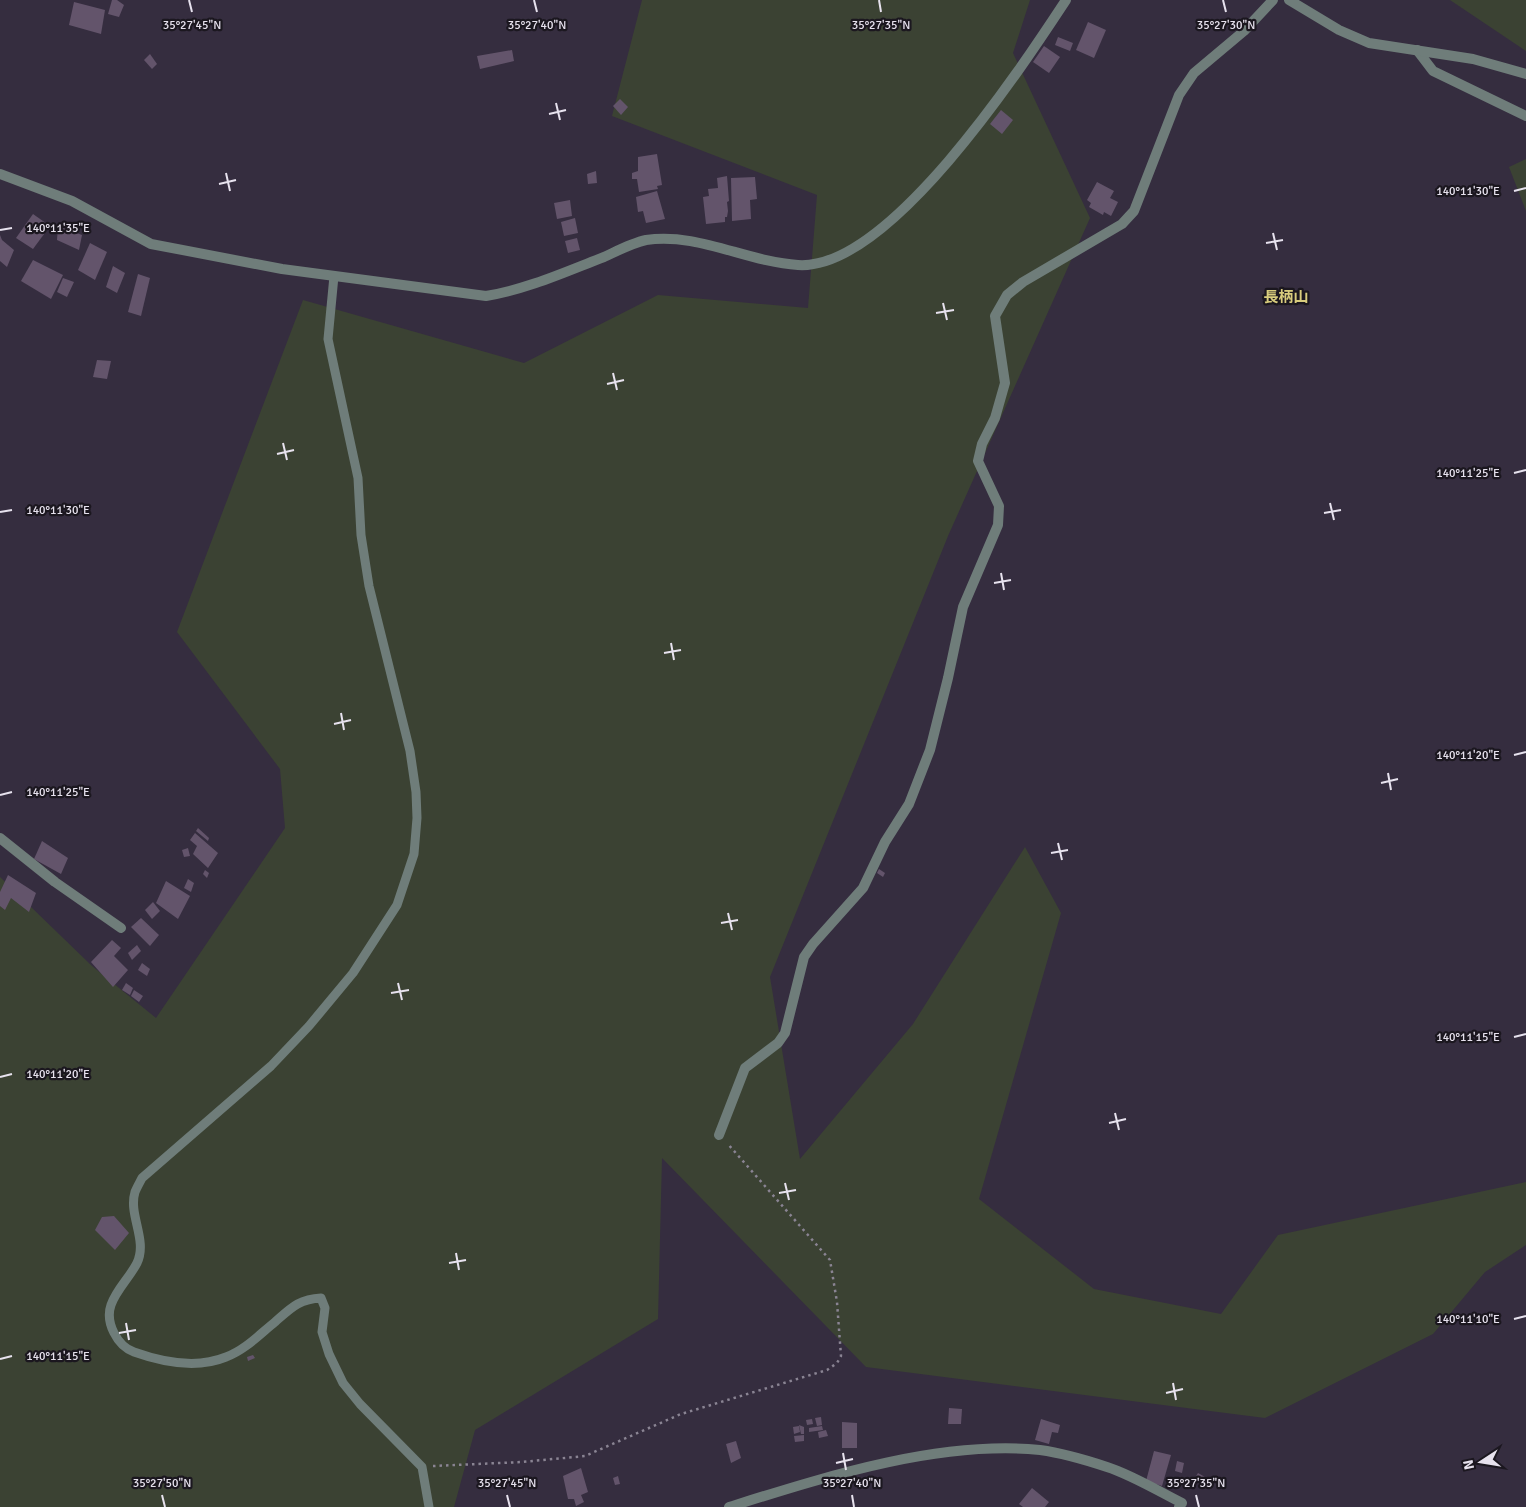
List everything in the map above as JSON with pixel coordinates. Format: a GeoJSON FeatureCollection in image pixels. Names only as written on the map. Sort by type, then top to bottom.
{"type":"FeatureCollection","features":[{"type":"Feature","properties":{"kind":"street"},"geometry":{"type":"LineString","coordinates":[[0,174],[72,201],[151,244],[282,269],[486,296],[517,291],[644,240],[670,238],[797,265],[822,264],[854,249],[897,216],[929,185],[1024,64],[1066,0]]}},
{"type":"Feature","properties":{"kind":"street"},"geometry":{"type":"LineString","coordinates":[[719,1135],[745,1068],[778,1042],[785,1033],[804,957],[813,944],[864,888],[885,842],[909,804],[930,750],[948,678],[962,607],[998,526],[999,506],[978,461],[982,444],[995,418],[1005,383],[995,316],[1007,295],[1023,282],[1122,224],[1134,211],[1178,95],[1194,73],[1244,31],[1273,0]]}},
{"type":"Feature","properties":{"kind":"street"},"geometry":{"type":"LineString","coordinates":[[1288,0],[1339,30],[1369,43],[1473,59],[1526,74]]}},
{"type":"Feature","properties":{"kind":"street"},"geometry":{"type":"LineString","coordinates":[[1417,50],[1433,70],[1526,116]]}},
{"type":"Feature","properties":{"kind":"street"},"geometry":{"type":"LineString","coordinates":[[0,838],[55,882],[121,928]]}},
{"type":"Feature","properties":{"kind":"street"},"geometry":{"type":"LineString","coordinates":[[729,1507],[820,1478],[936,1454],[1005,1449],[1042,1451],[1108,1467],[1182,1503],[1180,1507]]}},
{"type":"Feature","properties":{"kind":"lane"},"geometry":{"type":"LineString","coordinates":[[334,276],[328,339],[358,478],[361,535],[369,586],[410,751],[416,800],[414,854],[397,906],[353,972],[309,1026],[271,1066],[142,1178],[135,1193],[134,1208],[141,1248],[138,1262],[111,1305],[110,1319],[112,1330],[118,1340],[130,1351],[160,1361],[202,1363],[226,1358],[245,1347],[306,1298],[321,1298],[325,1308],[322,1332],[329,1354],[343,1383],[360,1404],[422,1467],[429,1507]]}},
{"type":"Feature","properties":{"kind":"path"},"geometry":{"type":"LineString","coordinates":[[422,1467],[522,1462],[585,1456],[681,1414],[827,1370],[837,1362],[841,1356],[830,1260],[744,1160],[719,1135]]}},
{"type":"Feature","properties":{"kind":"green space"},"geometry":{"type":"Polygon","coordinates":[[[642,0],[1030,0],[1013,53],[1090,218],[948,536],[770,977],[800,1159],[913,1024],[1025,847],[1061,913],[979,1199],[1094,1289],[1221,1314],[1278,1235],[1526,1182],[1526,1245],[1485,1272],[1433,1334],[1265,1418],[866,1367],[662,1158],[658,1319],[475,1430],[454,1507],[0,1507],[0,877],[92,966],[156,1018],[285,828],[280,769],[177,632],[303,300],[524,363],[658,295],[808,308],[817,195],[612,116],[642,0]]]}},
{"type":"Feature","properties":{"kind":"green space"},"geometry":{"type":"Polygon","coordinates":[[[1450,0],[1526,0],[1526,51],[1450,0]]]}},
{"type":"Feature","properties":{"kind":"green space"},"geometry":{"type":"Polygon","coordinates":[[[1526,159],[1526,211],[1509,167],[1526,159]]]}},
{"type":"Feature","properties":{"kind":"building"},"geometry":{"type":"Polygon","coordinates":[[[112,0],[117,0],[124,5],[119,17],[108,14],[112,0]]]}},
{"type":"Feature","properties":{"kind":"building"},"geometry":{"type":"Polygon","coordinates":[[[74,2],[105,10],[101,34],[69,25],[74,2]]]}},
{"type":"Feature","properties":{"kind":"building"},"geometry":{"type":"Polygon","coordinates":[[[1088,22],[1106,30],[1094,58],[1076,50],[1088,22]]]}},
{"type":"Feature","properties":{"kind":"building"},"geometry":{"type":"Polygon","coordinates":[[[1058,37],[1073,43],[1070,51],[1055,45],[1058,37]]]}},
{"type":"Feature","properties":{"kind":"building"},"geometry":{"type":"Polygon","coordinates":[[[1044,46],[1060,57],[1049,73],[1033,62],[1044,46]]]}},
{"type":"Feature","properties":{"kind":"building"},"geometry":{"type":"Polygon","coordinates":[[[512,50],[514,61],[480,69],[477,56],[512,50]]]}},
{"type":"Feature","properties":{"kind":"building"},"geometry":{"type":"Polygon","coordinates":[[[150,54],[157,64],[152,69],[144,60],[150,54]]]}},
{"type":"Feature","properties":{"kind":"building"},"geometry":{"type":"Polygon","coordinates":[[[620,99],[628,107],[621,115],[613,106],[620,99]]]}},
{"type":"Feature","properties":{"kind":"building"},"geometry":{"type":"Polygon","coordinates":[[[1001,110],[1013,120],[1002,134],[990,124],[1001,110]]]}},
{"type":"Feature","properties":{"kind":"building"},"geometry":{"type":"Polygon","coordinates":[[[657,154],[662,185],[657,186],[658,189],[639,192],[637,179],[632,179],[632,173],[638,171],[638,157],[657,154]]]}},
{"type":"Feature","properties":{"kind":"building"},"geometry":{"type":"Polygon","coordinates":[[[596,171],[597,183],[588,184],[587,174],[596,171]]]}},
{"type":"Feature","properties":{"kind":"building"},"geometry":{"type":"Polygon","coordinates":[[[727,176],[729,201],[727,202],[728,211],[725,222],[706,224],[703,197],[709,196],[708,189],[718,188],[717,178],[727,176]]]}},
{"type":"Feature","properties":{"kind":"building"},"geometry":{"type":"Polygon","coordinates":[[[755,177],[757,199],[750,200],[751,219],[732,221],[731,178],[755,177]]]}},
{"type":"Feature","properties":{"kind":"building"},"geometry":{"type":"Polygon","coordinates":[[[1097,182],[1114,191],[1110,198],[1118,202],[1111,216],[1104,212],[1103,215],[1089,207],[1091,203],[1087,200],[1097,182]]]}},
{"type":"Feature","properties":{"kind":"building"},"geometry":{"type":"Polygon","coordinates":[[[657,191],[665,219],[646,223],[643,211],[638,212],[636,197],[657,191]]]}},
{"type":"Feature","properties":{"kind":"building"},"geometry":{"type":"Polygon","coordinates":[[[570,200],[572,216],[557,219],[554,203],[570,200]]]}},
{"type":"Feature","properties":{"kind":"building"},"geometry":{"type":"Polygon","coordinates":[[[33,214],[50,226],[33,249],[16,238],[33,214]]]}},
{"type":"Feature","properties":{"kind":"building"},"geometry":{"type":"Polygon","coordinates":[[[575,218],[578,233],[564,236],[561,222],[575,218]]]}},
{"type":"Feature","properties":{"kind":"building"},"geometry":{"type":"Polygon","coordinates":[[[58,226],[82,235],[79,250],[57,240],[58,226]]]}},
{"type":"Feature","properties":{"kind":"building"},"geometry":{"type":"Polygon","coordinates":[[[0,235],[2,240],[14,250],[7,267],[0,261],[0,235]]]}},
{"type":"Feature","properties":{"kind":"building"},"geometry":{"type":"Polygon","coordinates":[[[577,238],[580,250],[568,253],[565,241],[577,238]]]}},
{"type":"Feature","properties":{"kind":"building"},"geometry":{"type":"Polygon","coordinates":[[[90,243],[107,252],[95,280],[78,270],[90,243]]]}},
{"type":"Feature","properties":{"kind":"building"},"geometry":{"type":"Polygon","coordinates":[[[33,260],[63,275],[51,299],[21,281],[33,260]]]}},
{"type":"Feature","properties":{"kind":"building"},"geometry":{"type":"Polygon","coordinates":[[[113,266],[125,273],[117,293],[106,287],[113,266]]]}},
{"type":"Feature","properties":{"kind":"building"},"geometry":{"type":"Polygon","coordinates":[[[138,274],[150,278],[141,316],[128,312],[138,274]]]}},
{"type":"Feature","properties":{"kind":"building"},"geometry":{"type":"Polygon","coordinates":[[[63,278],[74,282],[67,297],[57,292],[63,278]]]}},
{"type":"Feature","properties":{"kind":"building"},"geometry":{"type":"Polygon","coordinates":[[[97,360],[111,361],[107,379],[93,377],[97,360]]]}},
{"type":"Feature","properties":{"kind":"building"},"geometry":{"type":"Polygon","coordinates":[[[198,828],[209,838],[208,841],[196,831],[198,828]]]}},
{"type":"Feature","properties":{"kind":"building"},"geometry":{"type":"Polygon","coordinates":[[[195,833],[218,853],[208,868],[193,854],[197,846],[190,840],[195,833]]]}},
{"type":"Feature","properties":{"kind":"building"},"geometry":{"type":"Polygon","coordinates":[[[42,841],[68,858],[61,874],[34,859],[42,841]]]}},
{"type":"Feature","properties":{"kind":"building"},"geometry":{"type":"Polygon","coordinates":[[[188,848],[190,856],[184,857],[182,850],[188,848]]]}},
{"type":"Feature","properties":{"kind":"building"},"geometry":{"type":"Polygon","coordinates":[[[879,869],[885,873],[883,877],[877,873],[879,869]]]}},
{"type":"Feature","properties":{"kind":"building"},"geometry":{"type":"Polygon","coordinates":[[[205,870],[209,873],[207,878],[203,874],[205,870]]]}},
{"type":"Feature","properties":{"kind":"building"},"geometry":{"type":"Polygon","coordinates":[[[8,875],[36,893],[29,912],[11,898],[5,910],[0,906],[0,892],[8,875]]]}},
{"type":"Feature","properties":{"kind":"building"},"geometry":{"type":"Polygon","coordinates":[[[188,879],[194,883],[191,892],[184,888],[188,879]]]}},
{"type":"Feature","properties":{"kind":"building"},"geometry":{"type":"Polygon","coordinates":[[[166,881],[190,896],[178,919],[156,903],[166,881]]]}},
{"type":"Feature","properties":{"kind":"building"},"geometry":{"type":"Polygon","coordinates":[[[153,902],[160,911],[152,919],[145,910],[153,902]]]}},
{"type":"Feature","properties":{"kind":"building"},"geometry":{"type":"Polygon","coordinates":[[[141,918],[159,935],[150,946],[131,927],[141,918]]]}},
{"type":"Feature","properties":{"kind":"building"},"geometry":{"type":"Polygon","coordinates":[[[112,940],[121,948],[114,956],[128,970],[113,987],[91,962],[112,940]]]}},
{"type":"Feature","properties":{"kind":"building"},"geometry":{"type":"Polygon","coordinates":[[[137,945],[141,951],[132,960],[128,953],[137,945]]]}},
{"type":"Feature","properties":{"kind":"building"},"geometry":{"type":"Polygon","coordinates":[[[142,963],[150,969],[147,976],[138,970],[142,963]]]}},
{"type":"Feature","properties":{"kind":"building"},"geometry":{"type":"Polygon","coordinates":[[[126,983],[133,988],[130,995],[122,990],[126,983]]]}},
{"type":"Feature","properties":{"kind":"building"},"geometry":{"type":"Polygon","coordinates":[[[134,990],[143,996],[139,1002],[131,996],[134,990]]]}},
{"type":"Feature","properties":{"kind":"building"},"geometry":{"type":"Polygon","coordinates":[[[114,1216],[129,1233],[115,1250],[95,1230],[102,1217],[114,1216]]]}},
{"type":"Feature","properties":{"kind":"building"},"geometry":{"type":"Polygon","coordinates":[[[253,1355],[255,1358],[248,1361],[247,1357],[253,1355]]]}},
{"type":"Feature","properties":{"kind":"building"},"geometry":{"type":"Polygon","coordinates":[[[949,1408],[962,1409],[961,1424],[948,1424],[949,1408]]]}},
{"type":"Feature","properties":{"kind":"building"},"geometry":{"type":"Polygon","coordinates":[[[821,1417],[822,1425],[817,1426],[815,1418],[821,1417]]]}},
{"type":"Feature","properties":{"kind":"building"},"geometry":{"type":"Polygon","coordinates":[[[812,1419],[813,1424],[807,1425],[806,1420],[812,1419]]]}},
{"type":"Feature","properties":{"kind":"building"},"geometry":{"type":"Polygon","coordinates":[[[1041,1419],[1060,1425],[1058,1433],[1052,1432],[1049,1444],[1035,1440],[1041,1419]]]}},
{"type":"Feature","properties":{"kind":"building"},"geometry":{"type":"Polygon","coordinates":[[[842,1422],[857,1423],[857,1448],[842,1448],[842,1422]]]}},
{"type":"Feature","properties":{"kind":"building"},"geometry":{"type":"Polygon","coordinates":[[[799,1425],[804,1427],[804,1434],[801,1434],[799,1425]]]}},
{"type":"Feature","properties":{"kind":"building"},"geometry":{"type":"Polygon","coordinates":[[[799,1426],[800,1432],[794,1434],[793,1427],[799,1426]]]}},
{"type":"Feature","properties":{"kind":"building"},"geometry":{"type":"Polygon","coordinates":[[[822,1426],[823,1430],[809,1432],[809,1428],[822,1426]]]}},
{"type":"Feature","properties":{"kind":"building"},"geometry":{"type":"Polygon","coordinates":[[[826,1430],[828,1436],[819,1438],[818,1432],[826,1430]]]}},
{"type":"Feature","properties":{"kind":"building"},"geometry":{"type":"Polygon","coordinates":[[[804,1435],[804,1441],[795,1442],[794,1436],[804,1435]]]}},
{"type":"Feature","properties":{"kind":"building"},"geometry":{"type":"Polygon","coordinates":[[[736,1441],[741,1458],[731,1463],[726,1444],[736,1441]]]}},
{"type":"Feature","properties":{"kind":"building"},"geometry":{"type":"Polygon","coordinates":[[[1154,1451],[1171,1455],[1162,1486],[1146,1481],[1154,1451]]]}},
{"type":"Feature","properties":{"kind":"building"},"geometry":{"type":"Polygon","coordinates":[[[1177,1461],[1184,1463],[1182,1473],[1175,1471],[1177,1461]]]}},
{"type":"Feature","properties":{"kind":"building"},"geometry":{"type":"Polygon","coordinates":[[[581,1468],[588,1492],[581,1495],[584,1502],[576,1506],[574,1499],[568,1499],[563,1476],[581,1468]]]}},
{"type":"Feature","properties":{"kind":"building"},"geometry":{"type":"Polygon","coordinates":[[[1198,1473],[1205,1477],[1202,1482],[1195,1478],[1198,1473]]]}},
{"type":"Feature","properties":{"kind":"building"},"geometry":{"type":"Polygon","coordinates":[[[618,1476],[620,1484],[615,1485],[613,1478],[618,1476]]]}},
{"type":"Feature","properties":{"kind":"building"},"geometry":{"type":"Polygon","coordinates":[[[1032,1488],[1049,1502],[1045,1507],[1023,1507],[1019,1504],[1032,1488]]]}},
{"type":"Feature","properties":{"kind":"district","name":"長柄山"},"geometry":{"type":"Point","coordinates":[1286,297]}}]}
